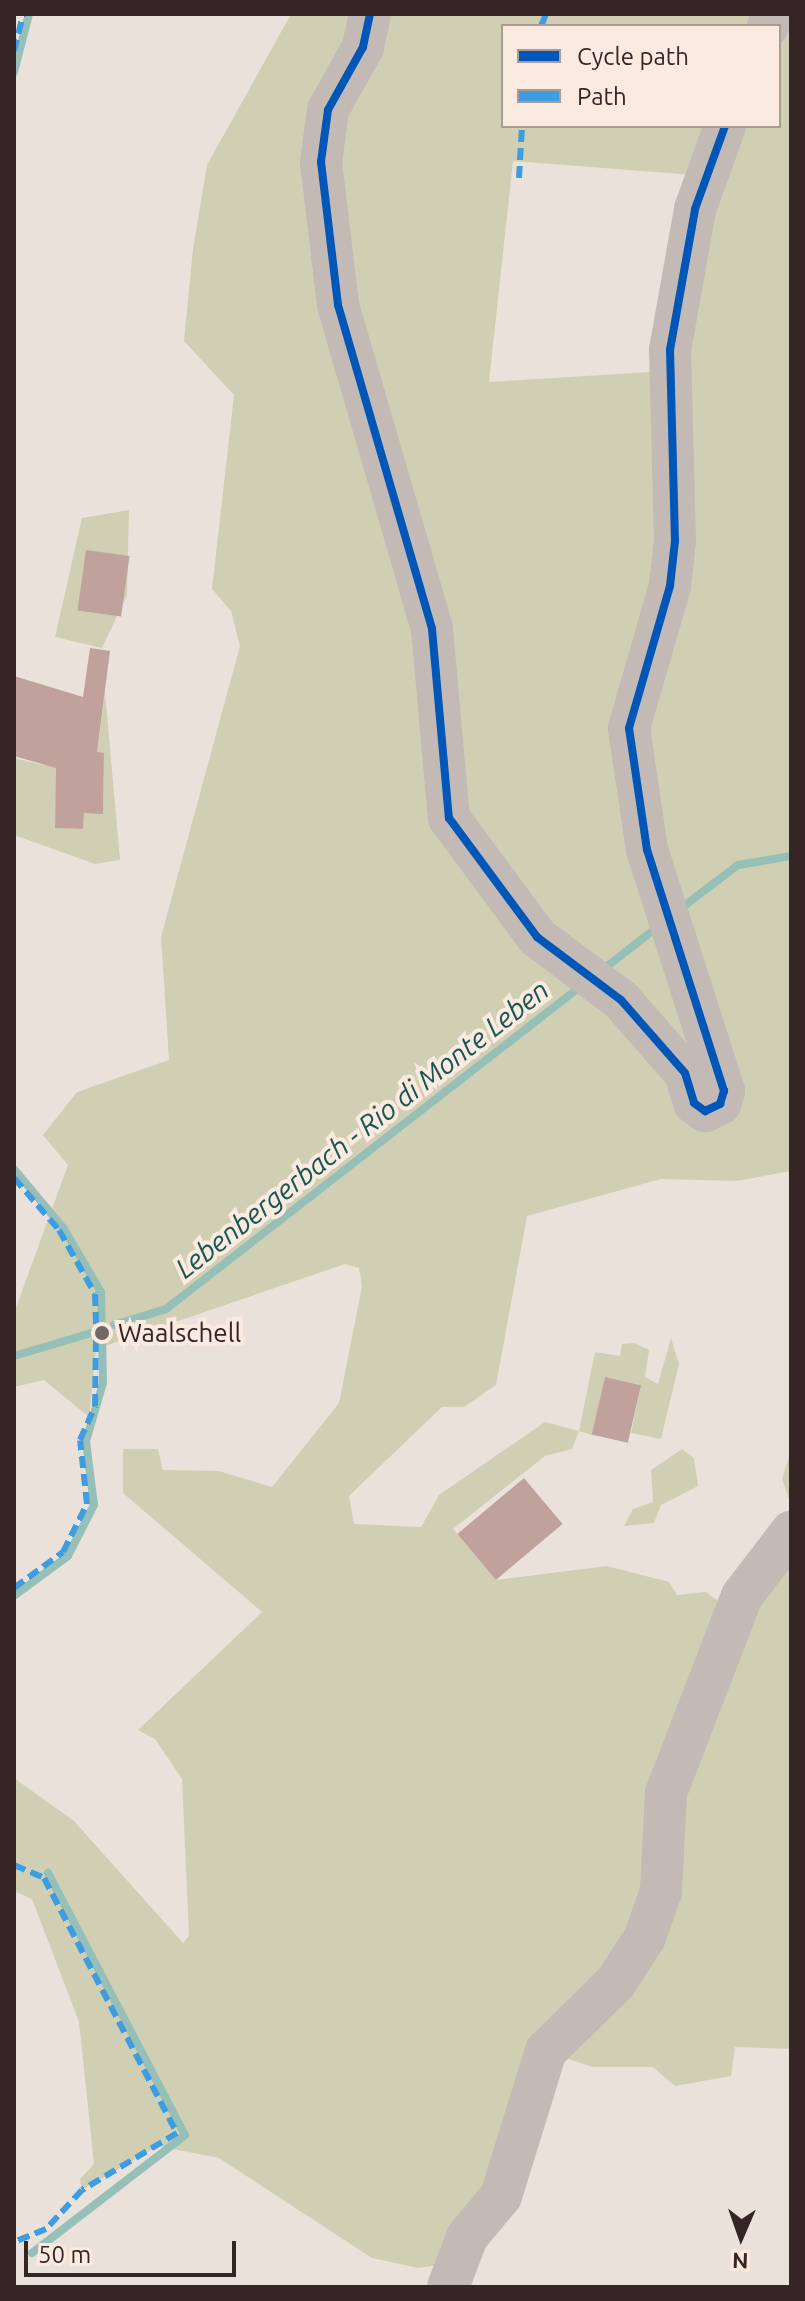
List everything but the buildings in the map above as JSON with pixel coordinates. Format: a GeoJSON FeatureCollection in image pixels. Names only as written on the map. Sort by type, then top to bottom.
{"type":"FeatureCollection","features":[{"type":"Feature","properties":{"kind":"street"},"geometry":{"type":"LineString","coordinates":[[370,14],[363,47],[328,110],[321,162],[338,305],[432,629],[449,818],[537,937],[621,1000],[685,1073],[694,1103],[705,1111],[720,1104],[724,1091],[647,850],[629,728],[673,556],[670,350],[695,209],[724,128]]}},
{"type":"Feature","properties":{"kind":"street"},"geometry":{"type":"LineString","coordinates":[[448,2287],[467,2237],[501,2196],[546,2051],[616,1982],[645,1937],[661,1891],[666,1793],[742,1596],[791,1532]]}},
{"type":"Feature","properties":{"kind":"green space"},"geometry":{"type":"Polygon","coordinates":[[[291,14],[791,14],[791,1171],[736,1181],[661,1179],[527,1216],[496,1385],[464,1407],[442,1407],[349,1496],[354,1524],[421,1527],[439,1495],[545,1422],[579,1431],[572,1449],[545,1456],[453,1529],[496,1580],[607,1566],[669,1582],[677,1595],[706,1592],[734,1613],[791,1532],[791,2049],[735,2047],[731,2076],[675,2086],[653,2067],[593,2067],[546,2052],[456,2262],[418,2268],[372,2258],[219,2158],[158,2146],[82,2190],[80,2179],[94,2164],[79,2022],[32,1899],[14,1891],[14,1778],[74,1821],[183,1943],[189,1936],[182,1779],[155,1739],[138,1730],[262,1612],[123,1493],[123,1449],[158,1449],[163,1470],[219,1471],[272,1487],[339,1403],[362,1286],[359,1268],[345,1264],[96,1349],[89,1417],[44,1380],[14,1387],[14,1313],[68,1165],[43,1135],[77,1092],[169,1060],[161,937],[240,646],[231,611],[212,589],[234,395],[184,341],[193,249],[207,165],[291,14]],[[513,161],[489,382],[667,371],[706,176],[513,161]]]}},
{"type":"Feature","properties":{"kind":"green space"},"geometry":{"type":"Polygon","coordinates":[[[129,510],[127,595],[102,648],[55,637],[82,518],[129,510]]]}},
{"type":"Feature","properties":{"kind":"green space"},"geometry":{"type":"Polygon","coordinates":[[[105,692],[120,860],[95,864],[14,835],[14,758],[43,765],[57,752],[55,828],[83,829],[84,813],[103,813],[104,753],[97,753],[105,692]]]}},
{"type":"Feature","properties":{"kind":"green space"},"geometry":{"type":"Polygon","coordinates":[[[671,1338],[679,1364],[661,1439],[631,1433],[641,1385],[605,1377],[592,1435],[579,1431],[595,1352],[620,1356],[622,1344],[634,1343],[649,1350],[645,1377],[658,1384],[671,1338]]]}},
{"type":"Feature","properties":{"kind":"green space"},"geometry":{"type":"Polygon","coordinates":[[[682,1449],[694,1458],[698,1486],[661,1505],[654,1523],[624,1526],[633,1509],[653,1502],[651,1470],[682,1449]]]}},
{"type":"Feature","properties":{"kind":"green space"},"geometry":{"type":"Polygon","coordinates":[[[791,1450],[791,1505],[782,1479],[791,1450]]]}},
{"type":"Feature","properties":{"kind":"waterway"},"geometry":{"type":"LineString","coordinates":[[14,72],[29,14]]}},
{"type":"Feature","properties":{"kind":"waterway","name":"Lebenbergerbach - Rio di Monte Leben"},"geometry":{"type":"LineString","coordinates":[[680,909],[738,865],[791,856]]}},
{"type":"Feature","properties":{"kind":"waterway","name":"Lebenbergerbach - Rio di Monte Leben"},"geometry":{"type":"LineString","coordinates":[[601,971],[660,925]]}},
{"type":"Feature","properties":{"kind":"waterway","name":"Lebenbergerbach - Rio di Monte Leben"},"geometry":{"type":"LineString","coordinates":[[114,1325],[166,1309],[581,986]]}},
{"type":"Feature","properties":{"kind":"waterway"},"geometry":{"type":"LineString","coordinates":[[14,1169],[64,1229],[101,1292],[103,1383],[86,1441],[94,1505],[68,1556],[14,1596]]}},
{"type":"Feature","properties":{"kind":"waterway","name":"Lebenbergerbach - Rio di Monte Leben"},"geometry":{"type":"LineString","coordinates":[[14,1356],[91,1333]]}},
{"type":"Feature","properties":{"kind":"waterway"},"geometry":{"type":"LineString","coordinates":[[32,2253],[185,2135],[48,1873]]}},
{"type":"Feature","properties":{"kind":"marked path"},"geometry":{"type":"LineString","coordinates":[[14,51],[23,14]]}},
{"type":"Feature","properties":{"kind":"marked path"},"geometry":{"type":"LineString","coordinates":[[542,24],[546,14]]}},
{"type":"Feature","properties":{"kind":"marked path"},"geometry":{"type":"LineString","coordinates":[[519,178],[522,128]]}},
{"type":"Feature","properties":{"kind":"marked path"},"geometry":{"type":"LineString","coordinates":[[14,1178],[59,1230],[95,1294],[96,1326]]}},
{"type":"Feature","properties":{"kind":"marked path"},"geometry":{"type":"LineString","coordinates":[[14,1588],[63,1552],[87,1504],[80,1440],[95,1406],[96,1336]]}},
{"type":"Feature","properties":{"kind":"marked path"},"geometry":{"type":"LineString","coordinates":[[14,1865],[44,1878],[177,2133],[82,2190],[46,2229],[14,2242]]}},
{"type":"Feature","properties":{"kind":"cycle path"},"geometry":{"type":"LineString","coordinates":[[370,14],[363,47],[328,110],[321,162],[338,305],[432,629],[449,818],[537,937],[621,1000],[685,1073],[694,1103],[705,1111],[720,1104],[724,1091],[647,850],[629,728],[670,586],[675,541],[670,350],[695,209],[724,128]]}},
{"type":"Feature","properties":{"kind":"place","name":"Waalschell"},"geometry":{"type":"Point","coordinates":[102,1333]}}]}
